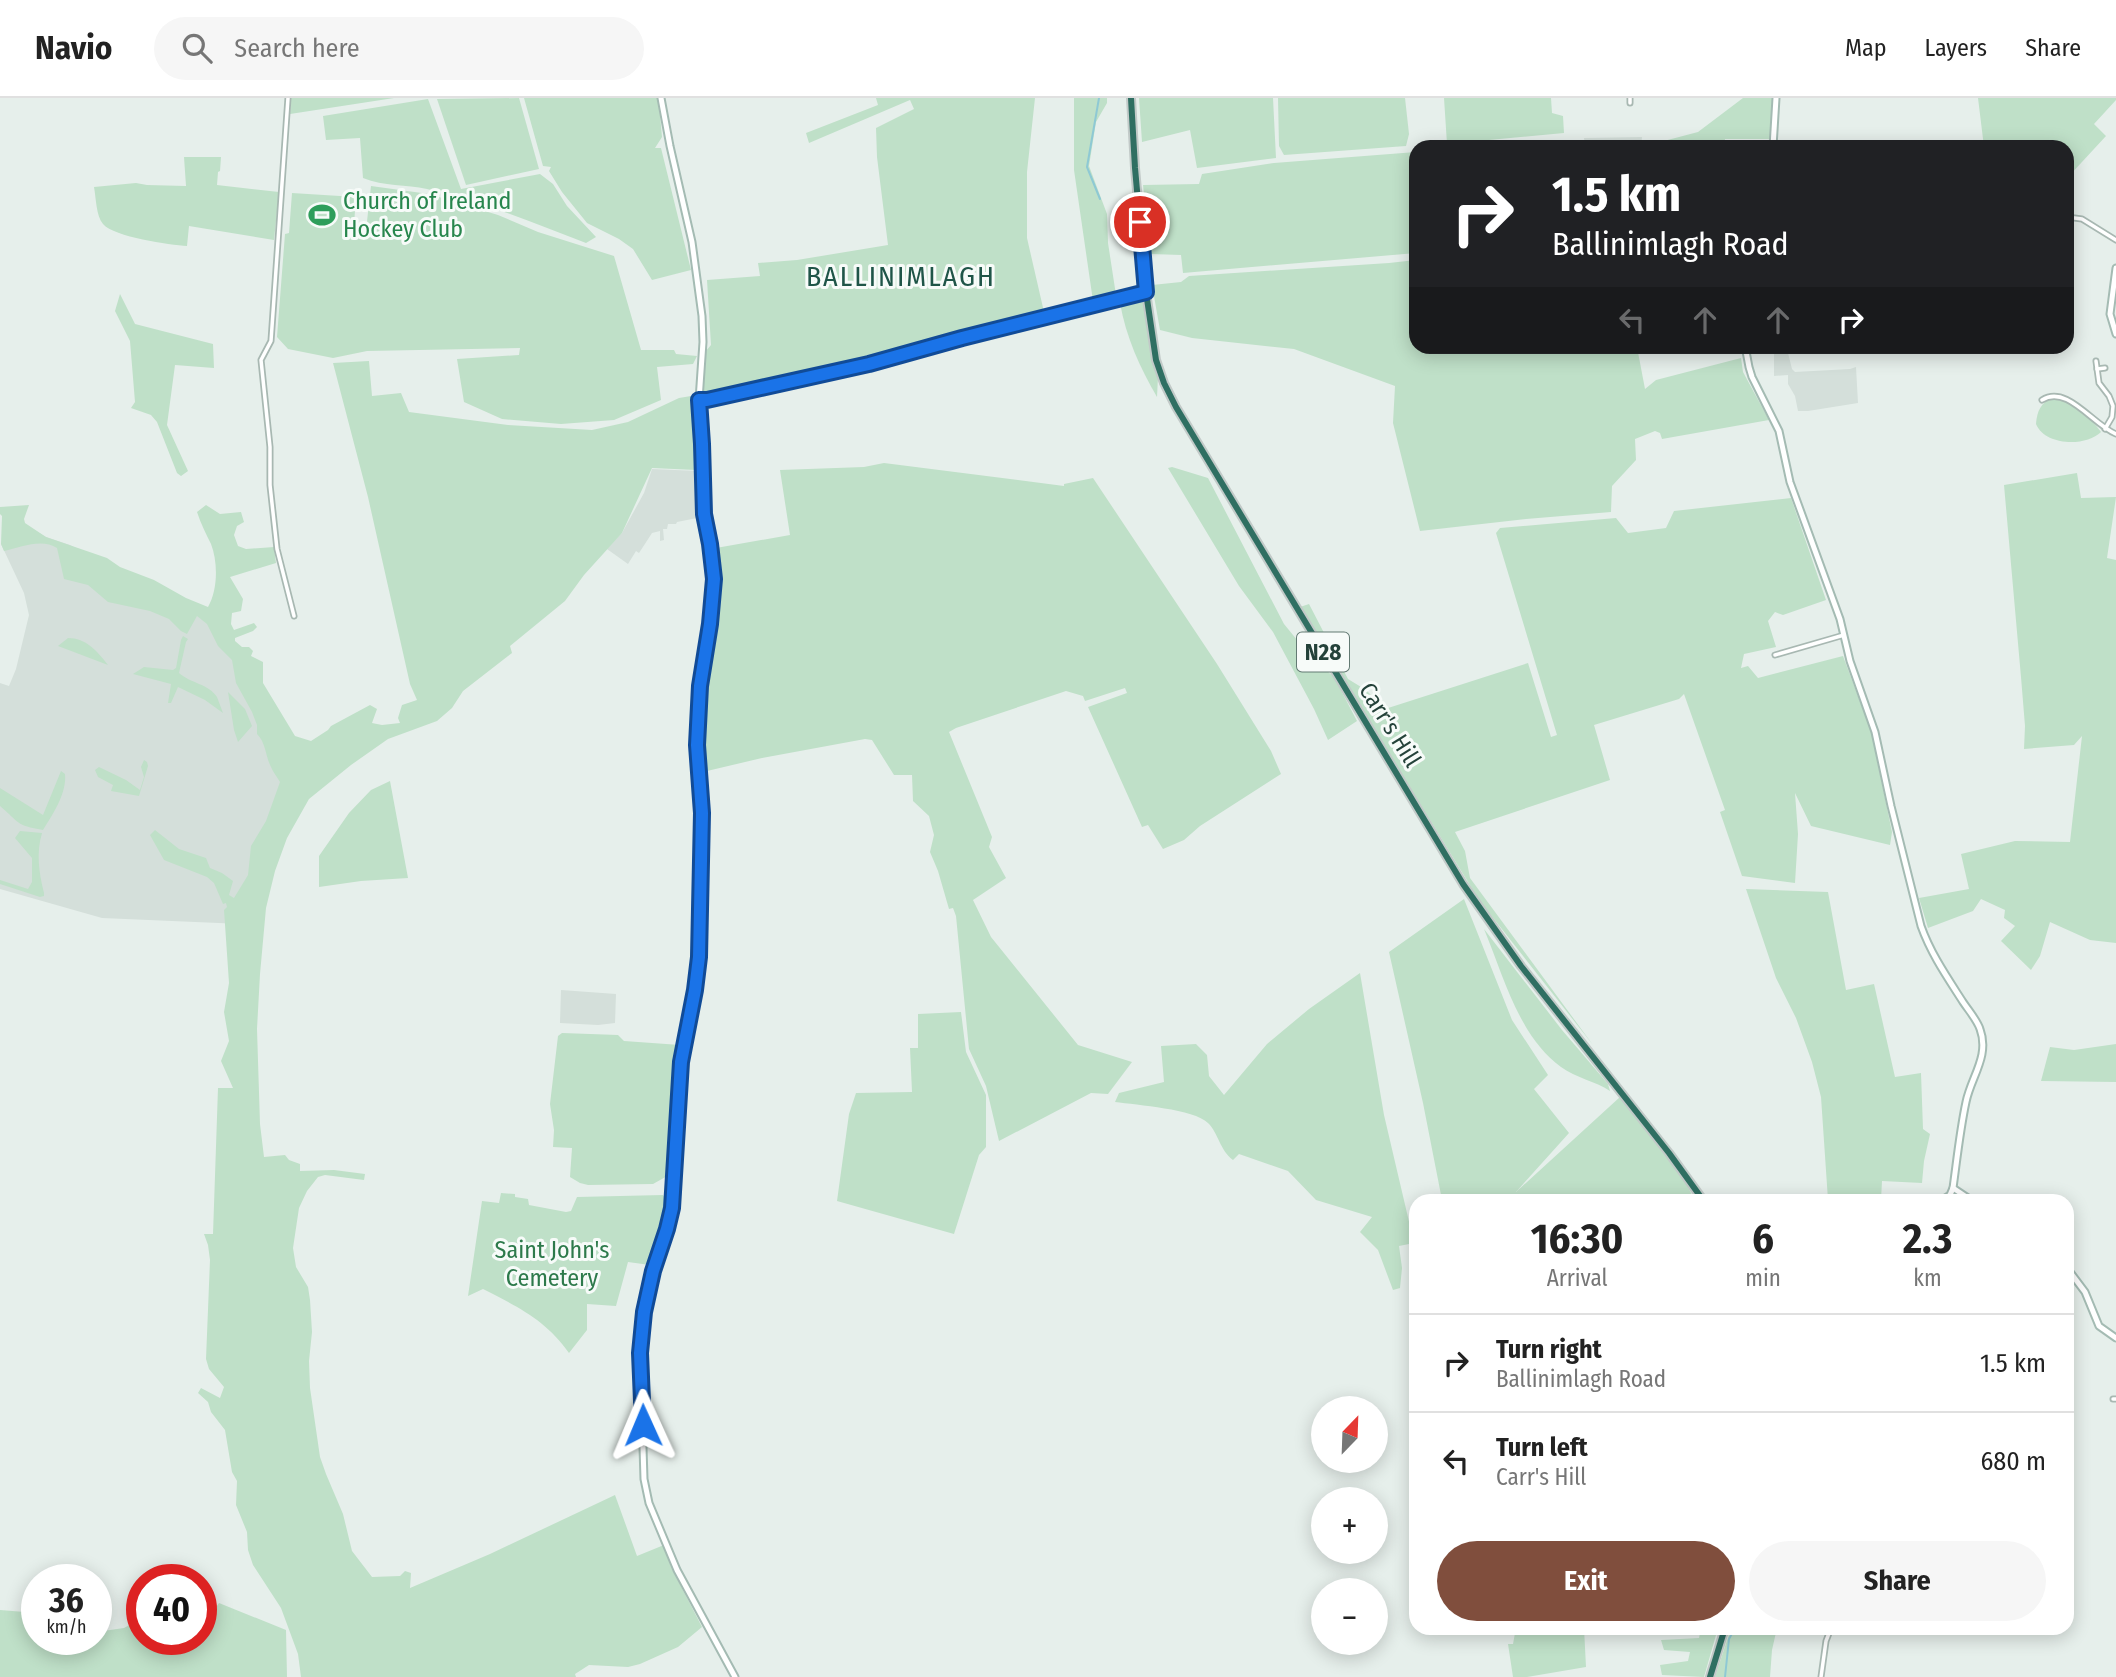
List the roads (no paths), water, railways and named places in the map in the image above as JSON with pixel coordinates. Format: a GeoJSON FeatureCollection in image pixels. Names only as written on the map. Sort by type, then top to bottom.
{"type":"FeatureCollection","features":[{"type":"Feature","properties":{"kind":"highway","name":"Carr's Hill"},"geometry":{"type":"LineString","coordinates":[[1131,98],[1146,292],[1157,360],[1164,383],[1463,884],[1521,966],[1662,1143],[1699,1194]]}},
{"type":"Feature","properties":{"kind":"highway"},"geometry":{"type":"LineString","coordinates":[[1710,1677],[1723,1635]]}},
{"type":"Feature","properties":{"kind":"street"},"geometry":{"type":"LineString","coordinates":[[288,98],[271,341],[261,360],[270,447],[274,528],[294,616]]}},
{"type":"Feature","properties":{"kind":"street"},"geometry":{"type":"LineString","coordinates":[[661,98],[696,270],[703,342],[699,400],[704,514],[714,579],[700,686],[697,745],[702,813],[699,957],[681,1062],[672,1208],[644,1312],[640,1353],[644,1479],[649,1503],[677,1570],[735,1677]]}},
{"type":"Feature","properties":{"kind":"street"},"geometry":{"type":"LineString","coordinates":[[1773,140],[1776,98]]}},
{"type":"Feature","properties":{"kind":"street"},"geometry":{"type":"LineString","coordinates":[[2074,218],[2082,219],[2116,240]]}},
{"type":"Feature","properties":{"kind":"street"},"geometry":{"type":"LineString","coordinates":[[2116,268],[2110,314],[2116,334]]}},
{"type":"Feature","properties":{"kind":"street"},"geometry":{"type":"LineString","coordinates":[[699,400],[869,364],[1146,292]]}},
{"type":"Feature","properties":{"kind":"street"},"geometry":{"type":"LineString","coordinates":[[1747,354],[1752,377],[1779,431],[1790,482],[1844,634],[1850,661],[1875,732],[1921,926],[1927,943],[1980,1028],[1982,1036],[1982,1055],[1968,1092],[1950,1194]]}},
{"type":"Feature","properties":{"kind":"street"},"geometry":{"type":"LineString","coordinates":[[2096,361],[2099,383],[2113,406],[2112,417],[2105,429]]}},
{"type":"Feature","properties":{"kind":"street"},"geometry":{"type":"LineString","coordinates":[[2097,369],[2105,368]]}},
{"type":"Feature","properties":{"kind":"street"},"geometry":{"type":"LineString","coordinates":[[2042,400],[2049,396],[2064,398],[2105,429],[2116,433]]}},
{"type":"Feature","properties":{"kind":"street"},"geometry":{"type":"LineString","coordinates":[[1775,655],[1844,634]]}},
{"type":"Feature","properties":{"kind":"street"},"geometry":{"type":"LineString","coordinates":[[1953,1188],[1962,1194]]}},
{"type":"Feature","properties":{"kind":"street"},"geometry":{"type":"LineString","coordinates":[[2074,1277],[2085,1292],[2099,1326],[2116,1338]]}},
{"type":"Feature","properties":{"kind":"street"},"geometry":{"type":"LineString","coordinates":[[1821,1677],[1828,1635]]}},
{"type":"Feature","properties":{"kind":"waterway"},"geometry":{"type":"LineString","coordinates":[[1099,98],[1087,167],[1100,199]]}},
{"type":"Feature","properties":{"kind":"waterway"},"geometry":{"type":"LineString","coordinates":[[1725,1677],[1731,1635]]}},
{"type":"Feature","properties":{"kind":"place","name":"Church of Ireland Hockey Club"},"geometry":{"type":"Point","coordinates":[322,215]}},
{"type":"Feature","properties":{"kind":"district","name":"BALLINIMLAGH"},"geometry":{"type":"Point","coordinates":[901,276]}},
{"type":"Feature","properties":{"kind":"park label","name":"Saint John's Cemetery"},"geometry":{"type":"Point","coordinates":[552,1264]}}]}
